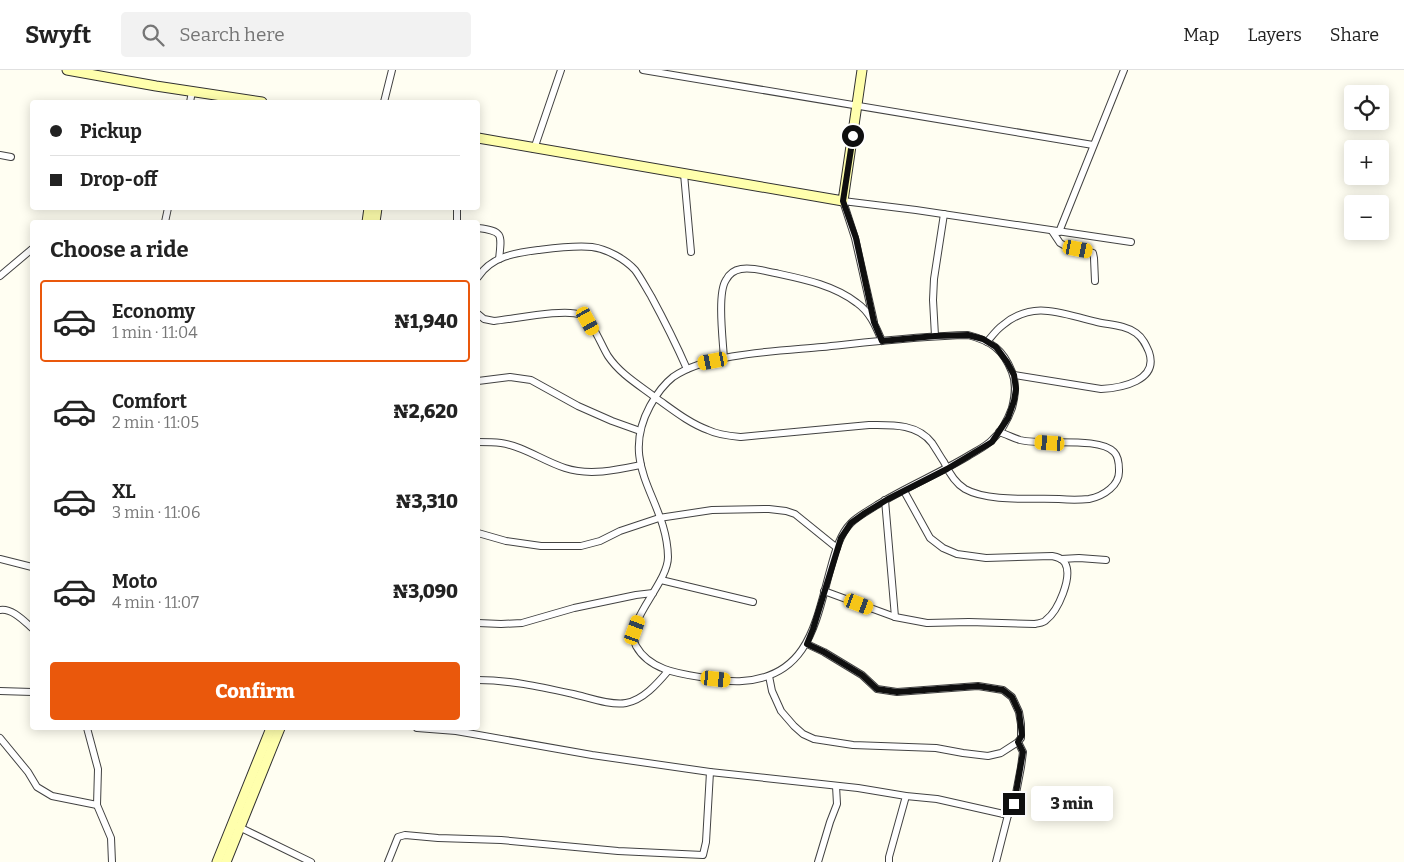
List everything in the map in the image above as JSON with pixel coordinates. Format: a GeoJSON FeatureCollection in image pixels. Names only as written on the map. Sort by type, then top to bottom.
{"type":"FeatureCollection","features":[{"type":"Feature","properties":{"kind":"main road"},"geometry":{"type":"LineString","coordinates":[[67,70],[248,100]]}},
{"type":"Feature","properties":{"kind":"main road"},"geometry":{"type":"LineString","coordinates":[[480,138],[843,201],[862,70]]}},
{"type":"Feature","properties":{"kind":"main road"},"geometry":{"type":"LineString","coordinates":[[226,862],[270,730]]}},
{"type":"Feature","properties":{"kind":"main road"},"geometry":{"type":"LineString","coordinates":[[217,862],[237,826],[279,730]]}},
{"type":"Feature","properties":{"kind":"street"},"geometry":{"type":"LineString","coordinates":[[384,100],[392,70]]}},
{"type":"Feature","properties":{"kind":"street"},"geometry":{"type":"LineString","coordinates":[[534,148],[561,70]]}},
{"type":"Feature","properties":{"kind":"street"},"geometry":{"type":"LineString","coordinates":[[643,70],[1093,145]]}},
{"type":"Feature","properties":{"kind":"street"},"geometry":{"type":"LineString","coordinates":[[1095,281],[1093,253],[1068,247],[1060,242],[1055,231],[1124,70]]}},
{"type":"Feature","properties":{"kind":"street"},"geometry":{"type":"LineString","coordinates":[[190,100],[192,92]]}},
{"type":"Feature","properties":{"kind":"street"},"geometry":{"type":"LineString","coordinates":[[0,155],[11,157]]}},
{"type":"Feature","properties":{"kind":"street"},"geometry":{"type":"LineString","coordinates":[[684,174],[691,252]]}},
{"type":"Feature","properties":{"kind":"street"},"geometry":{"type":"LineString","coordinates":[[882,341],[874,322],[856,238],[843,201],[1131,242]]}},
{"type":"Feature","properties":{"kind":"street"},"geometry":{"type":"LineString","coordinates":[[935,336],[933,300],[944,214]]}},
{"type":"Feature","properties":{"kind":"street"},"geometry":{"type":"LineString","coordinates":[[480,228],[493,230],[499,235],[501,243],[499,259]]}},
{"type":"Feature","properties":{"kind":"street"},"geometry":{"type":"LineString","coordinates":[[480,274],[493,261],[522,252],[556,247],[592,247],[606,251],[625,260],[636,271],[662,315],[687,369]]}},
{"type":"Feature","properties":{"kind":"street"},"geometry":{"type":"LineString","coordinates":[[0,276],[30,251]]}},
{"type":"Feature","properties":{"kind":"street"},"geometry":{"type":"LineString","coordinates":[[724,359],[722,294],[724,281],[730,274],[739,269],[752,268],[806,280],[835,290],[858,303],[874,322]]}},
{"type":"Feature","properties":{"kind":"street"},"geometry":{"type":"LineString","coordinates":[[987,342],[1002,325],[1031,310],[1043,309],[1124,327],[1137,333],[1146,344],[1151,357],[1150,369],[1142,378],[1128,385],[1114,388],[1094,388],[1014,375]]}},
{"type":"Feature","properties":{"kind":"street"},"geometry":{"type":"LineString","coordinates":[[481,319],[494,321],[559,312],[580,314],[588,321],[608,356],[629,378],[689,420],[709,431],[727,436],[741,437],[868,425],[902,426],[918,431],[932,442],[954,480],[964,488],[978,494],[994,497],[1089,499],[1099,496],[1114,486],[1120,476],[1119,463],[1114,452],[1102,445],[1021,440],[999,432]]}},
{"type":"Feature","properties":{"kind":"street"},"geometry":{"type":"LineString","coordinates":[[968,335],[983,339],[996,347],[1014,375],[1016,389],[1008,418],[992,442],[947,469],[885,500],[851,523],[837,548],[807,644],[796,658],[783,669],[770,676],[735,681],[668,671],[642,655],[634,643],[635,630],[640,614],[665,574],[668,562],[667,543],[638,455],[638,436],[644,416],[655,397],[670,380],[687,369],[703,363],[724,359],[785,350],[935,336],[968,335]]}},
{"type":"Feature","properties":{"kind":"street"},"geometry":{"type":"LineString","coordinates":[[480,381],[510,377],[531,380],[578,406],[640,431]]}},
{"type":"Feature","properties":{"kind":"street"},"geometry":{"type":"LineString","coordinates":[[480,442],[502,443],[566,468],[589,472],[616,470],[641,465]]}},
{"type":"Feature","properties":{"kind":"street"},"geometry":{"type":"LineString","coordinates":[[904,491],[930,538],[943,548],[957,554],[986,558],[1052,556],[1061,559],[1106,560]]}},
{"type":"Feature","properties":{"kind":"street"},"geometry":{"type":"LineString","coordinates":[[885,500],[895,616]]}},
{"type":"Feature","properties":{"kind":"street"},"geometry":{"type":"LineString","coordinates":[[480,534],[506,541],[563,547],[581,546],[600,541],[620,530],[659,518],[712,510],[769,509],[795,514],[837,548]]}},
{"type":"Feature","properties":{"kind":"street"},"geometry":{"type":"LineString","coordinates":[[0,559],[30,566]]}},
{"type":"Feature","properties":{"kind":"street"},"geometry":{"type":"LineString","coordinates":[[824,591],[895,616],[927,623],[988,622],[1035,624],[1046,621],[1055,609],[1064,591],[1068,577],[1066,565],[1061,559]]}},
{"type":"Feature","properties":{"kind":"street"},"geometry":{"type":"LineString","coordinates":[[661,580],[753,602]]}},
{"type":"Feature","properties":{"kind":"street"},"geometry":{"type":"LineString","coordinates":[[480,623],[522,623],[574,608],[653,593]]}},
{"type":"Feature","properties":{"kind":"street"},"geometry":{"type":"LineString","coordinates":[[0,610],[11,611],[30,626]]}},
{"type":"Feature","properties":{"kind":"street"},"geometry":{"type":"LineString","coordinates":[[770,676],[772,691],[781,711],[803,734],[824,742],[936,748],[988,756],[1002,753],[1018,742],[1022,735],[1019,712],[1012,697],[1003,690],[978,686],[897,692],[877,689],[862,675],[807,644]]}},
{"type":"Feature","properties":{"kind":"street"},"geometry":{"type":"LineString","coordinates":[[480,680],[517,683],[597,700],[625,703],[638,698],[654,687],[668,671]]}},
{"type":"Feature","properties":{"kind":"street"},"geometry":{"type":"LineString","coordinates":[[0,691],[30,692]]}},
{"type":"Feature","properties":{"kind":"street"},"geometry":{"type":"LineString","coordinates":[[88,730],[98,769],[97,805],[111,838],[112,862]]}},
{"type":"Feature","properties":{"kind":"street"},"geometry":{"type":"LineString","coordinates":[[443,730],[592,755],[710,772],[937,799],[1008,816]]}},
{"type":"Feature","properties":{"kind":"street"},"geometry":{"type":"LineString","coordinates":[[0,738],[28,772],[38,788],[52,796],[97,805]]}},
{"type":"Feature","properties":{"kind":"street"},"geometry":{"type":"LineString","coordinates":[[996,862],[1008,816],[1014,804],[1023,752],[1018,742]]}},
{"type":"Feature","properties":{"kind":"street"},"geometry":{"type":"LineString","coordinates":[[388,862],[398,837],[405,835],[501,840],[618,851],[703,855],[706,842],[710,772]]}},
{"type":"Feature","properties":{"kind":"street"},"geometry":{"type":"LineString","coordinates":[[818,862],[837,804],[836,786]]}},
{"type":"Feature","properties":{"kind":"street"},"geometry":{"type":"LineString","coordinates":[[889,862],[906,796]]}},
{"type":"Feature","properties":{"kind":"street"},"geometry":{"type":"LineString","coordinates":[[237,826],[311,862]]}},
{"type":"Feature","properties":{"kind":"route"},"geometry":{"type":"LineString","coordinates":[[853,136],[843,201],[856,238],[874,322],[882,341],[968,335],[983,339],[996,347],[1007,362],[1014,375],[1016,389],[1008,418],[992,442],[947,469],[888,499],[851,523],[841,538],[807,644],[862,675],[877,689],[897,692],[978,686],[1003,690],[1016,703],[1021,724],[1022,735],[1018,742],[1023,752],[1014,804]]}}]}
